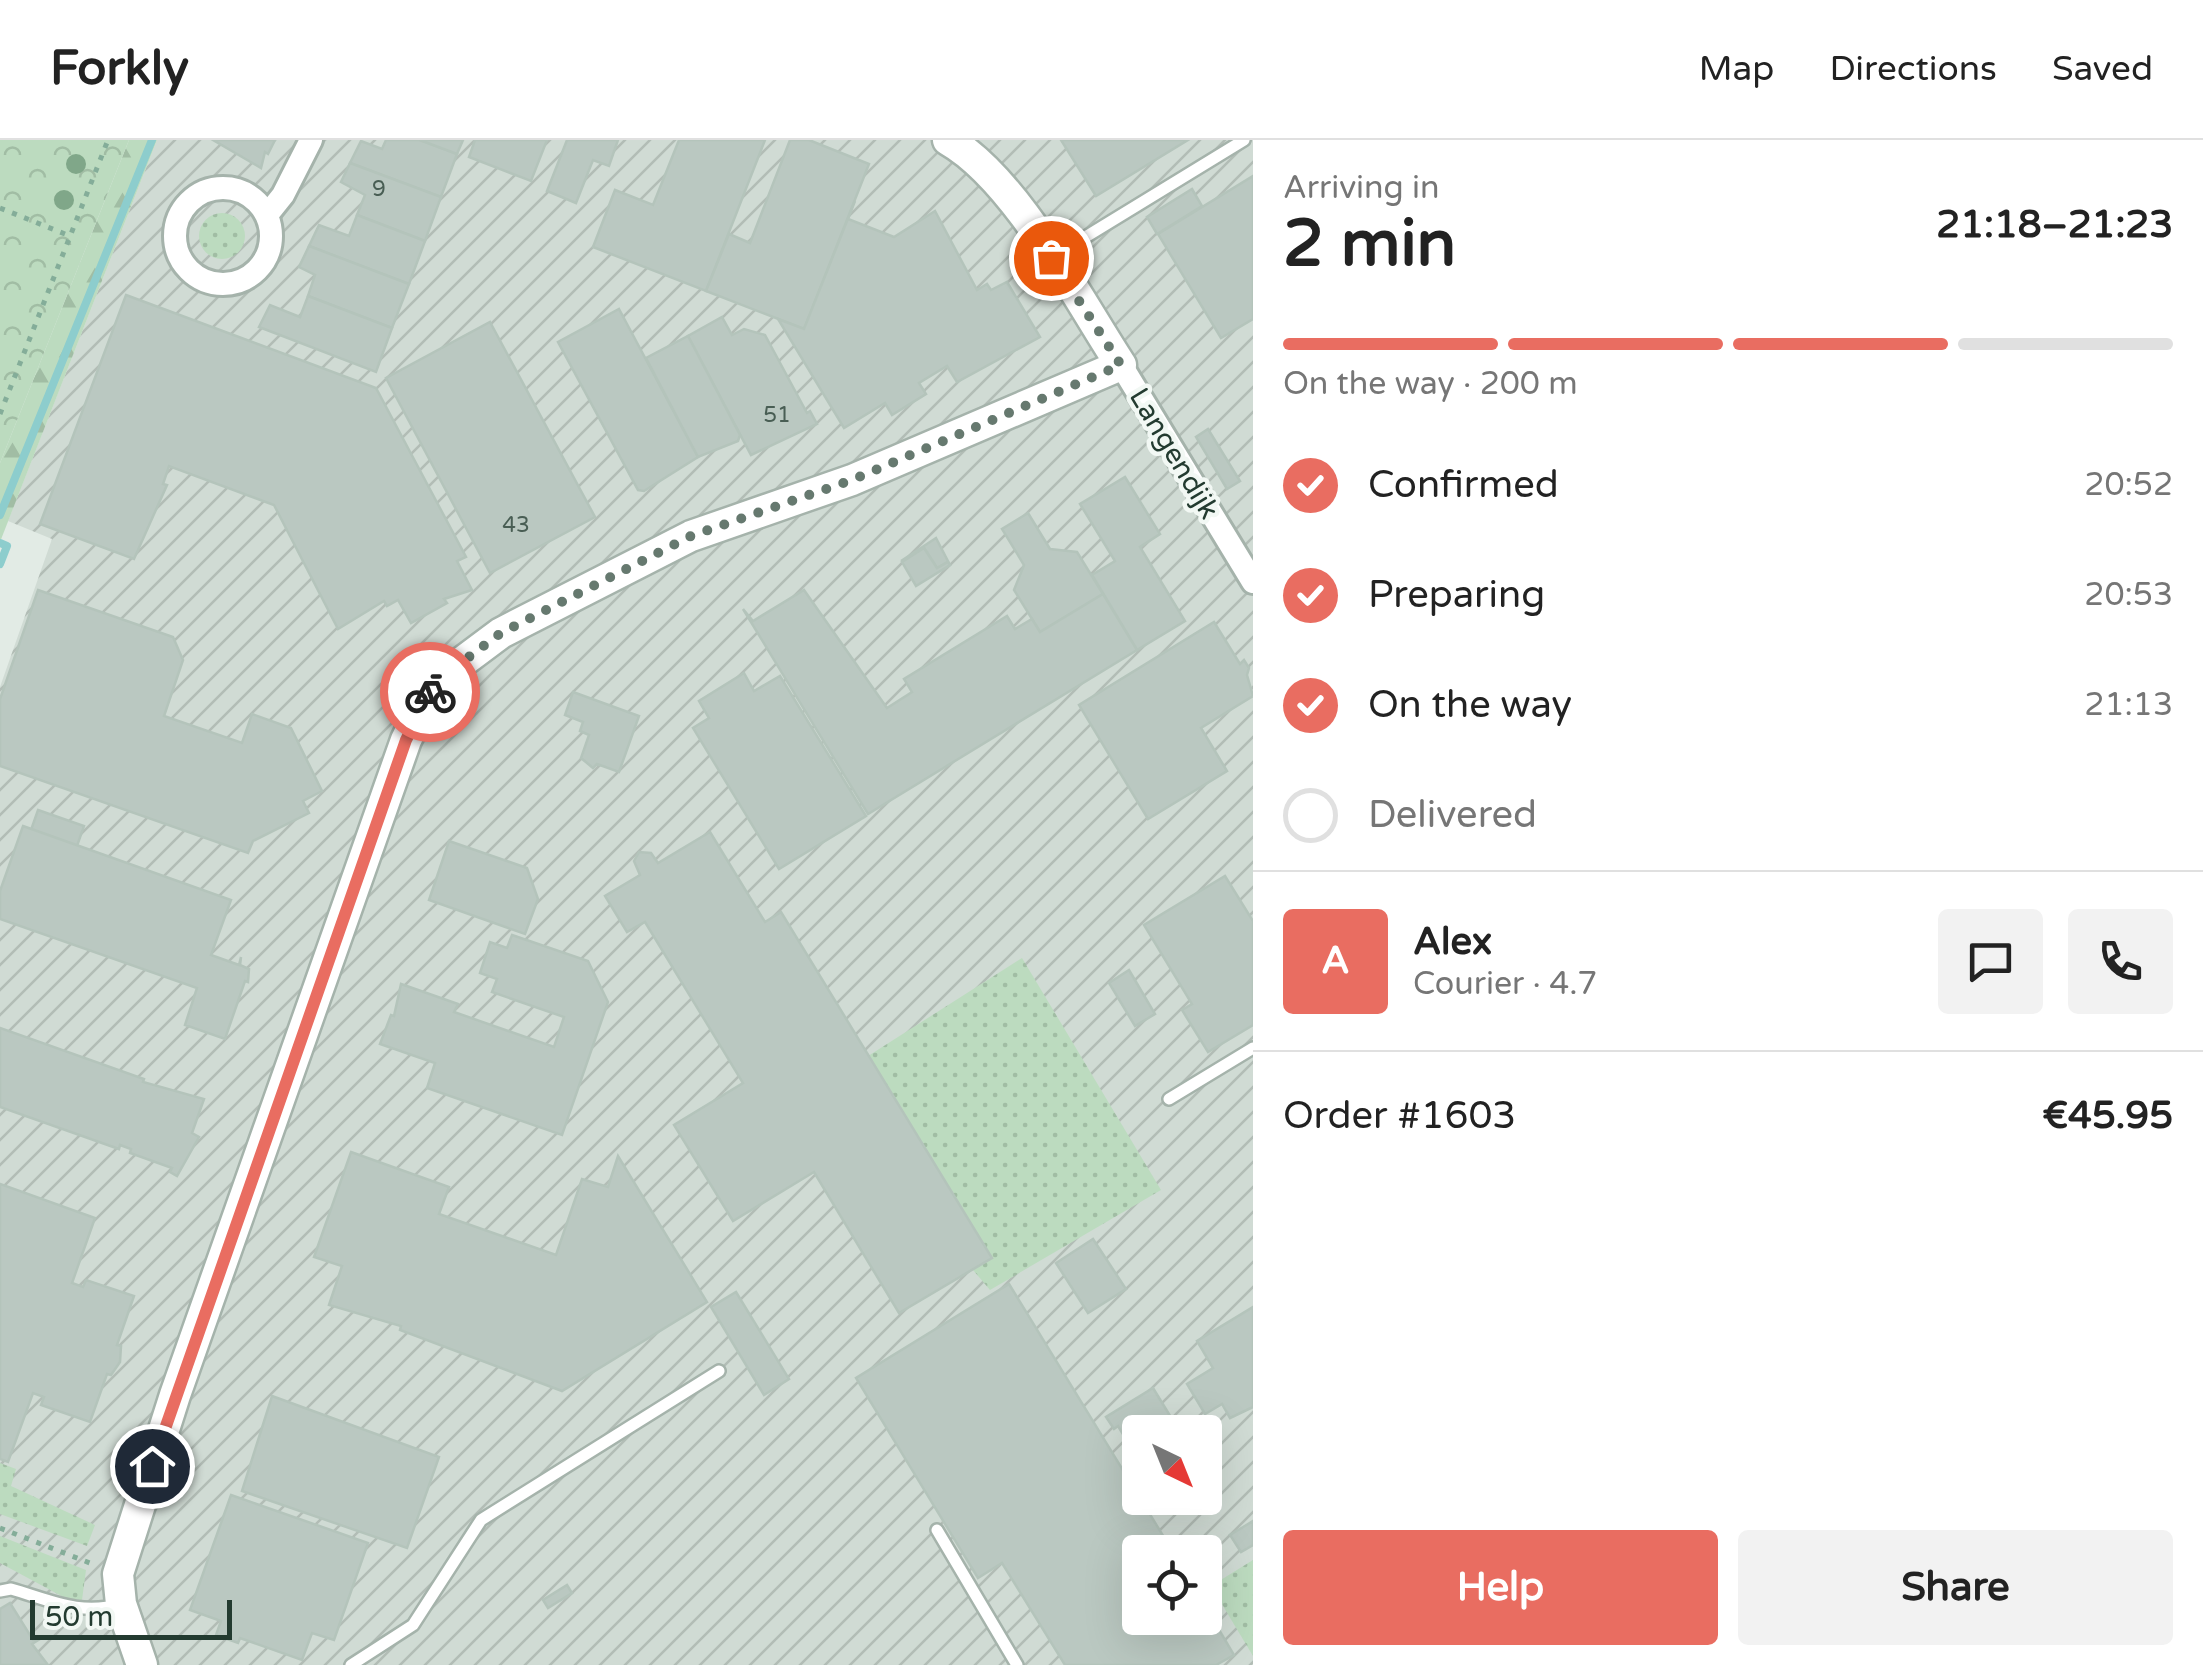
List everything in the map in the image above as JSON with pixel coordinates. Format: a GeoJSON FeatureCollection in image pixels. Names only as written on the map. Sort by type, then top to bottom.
{"type":"FeatureCollection","features":[{"type":"Feature","properties":{"kind":"street"},"geometry":{"type":"LineString","coordinates":[[268,215],[254,198],[239,190],[210,189],[183,209],[177,223],[178,252],[186,267],[209,282],[237,282],[262,264],[270,250],[268,215],[284,195],[311,140]]}},
{"type":"Feature","properties":{"kind":"street","name":"Langendijk"},"geometry":{"type":"LineString","coordinates":[[948,140],[976,156],[1051,258],[1253,582]]}},
{"type":"Feature","properties":{"kind":"street"},"geometry":{"type":"LineString","coordinates":[[142,1665],[119,1589],[175,1395],[406,740],[434,683],[501,633],[691,536],[852,480],[1121,365]]}},
{"type":"Feature","properties":{"kind":"lane"},"geometry":{"type":"LineString","coordinates":[[1051,258],[1244,140]]}},
{"type":"Feature","properties":{"kind":"lane"},"geometry":{"type":"LineString","coordinates":[[1169,1098],[1253,1048]]}},
{"type":"Feature","properties":{"kind":"lane"},"geometry":{"type":"LineString","coordinates":[[351,1665],[414,1625],[481,1520],[719,1371]]}},
{"type":"Feature","properties":{"kind":"lane"},"geometry":{"type":"LineString","coordinates":[[937,1530],[1017,1665]]}},
{"type":"Feature","properties":{"kind":"lane"},"geometry":{"type":"LineString","coordinates":[[0,1591],[10,1589],[72,1610],[96,1611],[119,1589]]}},
{"type":"Feature","properties":{"kind":"path"},"geometry":{"type":"LineString","coordinates":[[0,414],[108,140]]}},
{"type":"Feature","properties":{"kind":"path"},"geometry":{"type":"LineString","coordinates":[[0,208],[70,236]]}},
{"type":"Feature","properties":{"kind":"path"},"geometry":{"type":"LineString","coordinates":[[0,1528],[119,1589]]}},
{"type":"Feature","properties":{"kind":"shaded area"},"geometry":{"type":"Polygon","coordinates":[[[157,140],[1253,140],[1253,1665],[0,1665],[0,687],[52,539],[8,521],[157,140]]]}},
{"type":"Feature","properties":{"kind":"green space"},"geometry":{"type":"Polygon","coordinates":[[[0,140],[129,140],[0,463],[0,140]]]}},
{"type":"Feature","properties":{"kind":"green space"},"geometry":{"type":"Polygon","coordinates":[[[129,140],[157,140],[0,542],[0,463],[129,140]]]}},
{"type":"Feature","properties":{"kind":"green space"},"geometry":{"type":"Polygon","coordinates":[[[222,213],[238,220],[245,236],[238,252],[222,259],[206,252],[199,236],[206,220],[222,213]]]}},
{"type":"Feature","properties":{"kind":"green space"},"geometry":{"type":"Polygon","coordinates":[[[1022,958],[1161,1190],[990,1290],[962,1257],[854,1065],[1022,958]]]}},
{"type":"Feature","properties":{"kind":"green space"},"geometry":{"type":"Polygon","coordinates":[[[0,1463],[16,1469],[11,1486],[95,1525],[87,1546],[0,1514],[0,1463]]]}},
{"type":"Feature","properties":{"kind":"green space"},"geometry":{"type":"Polygon","coordinates":[[[0,1536],[86,1570],[82,1600],[67,1599],[0,1563],[0,1536]]]}},
{"type":"Feature","properties":{"kind":"green space"},"geometry":{"type":"Polygon","coordinates":[[[1253,1560],[1253,1656],[1222,1604],[1222,1579],[1253,1560]]]}},
{"type":"Feature","properties":{"kind":"building"},"geometry":{"type":"Polygon","coordinates":[[[213,140],[275,140],[268,154],[265,152],[261,168],[213,140]]]}},
{"type":"Feature","properties":{"kind":"building"},"geometry":{"type":"Polygon","coordinates":[[[386,140],[420,140],[457,154],[441,197],[350,163],[361,141],[382,149],[386,140]]]}},
{"type":"Feature","properties":{"kind":"building"},"geometry":{"type":"Polygon","coordinates":[[[420,140],[463,140],[457,154],[420,140]]]}},
{"type":"Feature","properties":{"kind":"building"},"geometry":{"type":"Polygon","coordinates":[[[475,140],[547,140],[531,181],[469,157],[475,140]]]}},
{"type":"Feature","properties":{"kind":"building"},"geometry":{"type":"Polygon","coordinates":[[[567,140],[618,140],[609,166],[593,160],[576,203],[547,191],[567,140]]]}},
{"type":"Feature","properties":{"kind":"building"},"geometry":{"type":"Polygon","coordinates":[[[679,140],[765,140],[706,291],[593,247],[615,190],[653,205],[679,140]]]}},
{"type":"Feature","properties":{"kind":"building"},"geometry":{"type":"Polygon","coordinates":[[[790,140],[809,140],[869,164],[804,329],[706,291],[729,234],[750,243],[790,140]]]}},
{"type":"Feature","properties":{"kind":"building"},"geometry":{"type":"Polygon","coordinates":[[[1061,140],[1188,140],[1096,196],[1061,140]]]}},
{"type":"Feature","properties":{"kind":"building"},"geometry":{"type":"Polygon","coordinates":[[[350,163],[441,197],[425,241],[357,215],[365,195],[341,182],[350,163]]]}},
{"type":"Feature","properties":{"kind":"building"},"geometry":{"type":"Polygon","coordinates":[[[1253,176],[1253,319],[1221,338],[1158,234],[1253,176]]]}},
{"type":"Feature","properties":{"kind":"building"},"geometry":{"type":"Polygon","coordinates":[[[1192,189],[1202,206],[1157,234],[1147,217],[1192,189]]]}},
{"type":"Feature","properties":{"kind":"building"},"geometry":{"type":"Polygon","coordinates":[[[855,201],[848,219],[894,237],[935,211],[977,290],[987,284],[991,290],[1007,282],[1040,337],[957,382],[947,366],[919,383],[926,394],[892,415],[885,403],[844,428],[778,319],[804,329],[855,201]]]}},
{"type":"Feature","properties":{"kind":"building"},"geometry":{"type":"Polygon","coordinates":[[[357,215],[425,241],[409,284],[309,246],[319,225],[349,236],[357,215]]]}},
{"type":"Feature","properties":{"kind":"building"},"geometry":{"type":"Polygon","coordinates":[[[309,246],[409,284],[392,328],[308,296],[315,275],[299,267],[309,246]]]}},
{"type":"Feature","properties":{"kind":"building"},"geometry":{"type":"Polygon","coordinates":[[[126,295],[376,388],[466,557],[457,561],[472,590],[444,599],[447,603],[411,623],[398,600],[387,606],[384,601],[338,629],[274,505],[169,466],[163,484],[167,485],[134,559],[40,524],[126,295]]]}},
{"type":"Feature","properties":{"kind":"building"},"geometry":{"type":"Polygon","coordinates":[[[308,296],[392,328],[376,372],[259,327],[270,305],[300,317],[308,296]]]}},
{"type":"Feature","properties":{"kind":"building"},"geometry":{"type":"Polygon","coordinates":[[[619,309],[698,457],[644,491],[638,490],[558,342],[619,309]]]}},
{"type":"Feature","properties":{"kind":"building"},"geometry":{"type":"Polygon","coordinates":[[[722,317],[732,335],[744,329],[765,335],[807,413],[810,411],[817,424],[751,455],[688,336],[722,317]]]}},
{"type":"Feature","properties":{"kind":"building"},"geometry":{"type":"Polygon","coordinates":[[[490,322],[595,517],[490,573],[386,378],[490,322]]]}},
{"type":"Feature","properties":{"kind":"building"},"geometry":{"type":"Polygon","coordinates":[[[688,336],[740,435],[738,441],[698,457],[646,358],[688,336]]]}},
{"type":"Feature","properties":{"kind":"building"},"geometry":{"type":"Polygon","coordinates":[[[1208,429],[1240,481],[1227,489],[1196,437],[1208,429]]]}},
{"type":"Feature","properties":{"kind":"building"},"geometry":{"type":"Polygon","coordinates":[[[1125,477],[1160,534],[1140,547],[1185,621],[1137,650],[1092,575],[1115,561],[1080,504],[1125,477]]]}},
{"type":"Feature","properties":{"kind":"building"},"geometry":{"type":"Polygon","coordinates":[[[1028,513],[1050,549],[1077,552],[1103,594],[1040,632],[1014,590],[1024,565],[1002,529],[1028,513]]]}},
{"type":"Feature","properties":{"kind":"building"},"geometry":{"type":"Polygon","coordinates":[[[936,538],[950,565],[948,562],[937,568],[924,548],[901,561],[936,538]]]}},
{"type":"Feature","properties":{"kind":"building"},"geometry":{"type":"Polygon","coordinates":[[[924,548],[937,568],[948,562],[950,565],[916,586],[902,562],[924,548]]]}},
{"type":"Feature","properties":{"kind":"building"},"geometry":{"type":"Polygon","coordinates":[[[38,590],[173,637],[183,660],[164,716],[242,743],[252,714],[291,728],[322,791],[303,801],[309,813],[253,841],[248,853],[0,766],[0,699],[38,590]]]}},
{"type":"Feature","properties":{"kind":"building"},"geometry":{"type":"Polygon","coordinates":[[[804,590],[887,708],[912,692],[904,679],[1007,616],[1015,629],[1032,619],[1040,632],[1103,594],[1137,650],[868,814],[743,609],[753,621],[804,590]]]}},
{"type":"Feature","properties":{"kind":"building"},"geometry":{"type":"Polygon","coordinates":[[[1214,622],[1240,664],[1244,660],[1249,668],[1253,696],[1201,728],[1227,771],[1148,819],[1079,705],[1214,622]]]}},
{"type":"Feature","properties":{"kind":"building"},"geometry":{"type":"Polygon","coordinates":[[[744,673],[754,691],[780,676],[866,816],[779,869],[693,728],[709,718],[699,701],[744,673]]]}},
{"type":"Feature","properties":{"kind":"building"},"geometry":{"type":"Polygon","coordinates":[[[573,692],[639,716],[619,772],[597,764],[593,768],[581,758],[589,735],[580,731],[583,722],[565,715],[573,692]]]}},
{"type":"Feature","properties":{"kind":"building"},"geometry":{"type":"Polygon","coordinates":[[[38,810],[84,826],[77,846],[31,830],[38,810]]]}},
{"type":"Feature","properties":{"kind":"building"},"geometry":{"type":"Polygon","coordinates":[[[23,826],[231,900],[211,955],[239,965],[241,957],[240,965],[249,969],[248,982],[245,981],[225,1039],[185,1025],[197,988],[0,919],[0,891],[23,826]]]}},
{"type":"Feature","properties":{"kind":"building"},"geometry":{"type":"Polygon","coordinates":[[[710,832],[765,922],[781,912],[992,1258],[899,1313],[814,1172],[733,1221],[674,1125],[743,1083],[645,922],[627,932],[605,896],[640,875],[634,861],[639,852],[651,853],[658,863],[710,832]]]}},
{"type":"Feature","properties":{"kind":"building"},"geometry":{"type":"Polygon","coordinates":[[[449,841],[527,868],[538,899],[525,934],[429,900],[449,841]]]}},
{"type":"Feature","properties":{"kind":"building"},"geometry":{"type":"Polygon","coordinates":[[[1225,876],[1253,921],[1253,1025],[1208,1052],[1182,1010],[1192,1004],[1144,925],[1225,876]]]}},
{"type":"Feature","properties":{"kind":"building"},"geometry":{"type":"Polygon","coordinates":[[[512,935],[588,961],[608,1002],[562,1135],[427,1088],[435,1063],[380,1044],[391,1015],[394,1016],[401,984],[458,1004],[454,1012],[554,1047],[564,1017],[492,992],[497,979],[480,973],[490,942],[507,948],[512,935]]]}},
{"type":"Feature","properties":{"kind":"building"},"geometry":{"type":"Polygon","coordinates":[[[1129,970],[1155,1014],[1135,1026],[1109,983],[1129,970]]]}},
{"type":"Feature","properties":{"kind":"building"},"geometry":{"type":"Polygon","coordinates":[[[0,1028],[144,1079],[143,1082],[204,1099],[192,1133],[199,1137],[177,1176],[170,1172],[172,1168],[130,1153],[131,1149],[120,1145],[119,1149],[0,1107],[0,1028]]]}},
{"type":"Feature","properties":{"kind":"building"},"geometry":{"type":"Polygon","coordinates":[[[351,1152],[449,1187],[439,1214],[556,1255],[582,1179],[608,1187],[618,1156],[707,1302],[562,1391],[400,1330],[401,1326],[329,1305],[342,1266],[314,1257],[351,1152]]]}},
{"type":"Feature","properties":{"kind":"building"},"geometry":{"type":"Polygon","coordinates":[[[0,1184],[95,1218],[72,1283],[83,1287],[86,1280],[134,1296],[117,1345],[121,1346],[120,1362],[111,1375],[107,1374],[90,1422],[41,1405],[44,1397],[33,1393],[8,1462],[0,1459],[0,1184]]]}},
{"type":"Feature","properties":{"kind":"building"},"geometry":{"type":"Polygon","coordinates":[[[1093,1239],[1126,1289],[1088,1313],[1056,1263],[1093,1239]]]}},
{"type":"Feature","properties":{"kind":"building"},"geometry":{"type":"Polygon","coordinates":[[[1009,1284],[1122,1469],[1122,1515],[1150,1515],[1163,1535],[1122,1535],[1122,1635],[1222,1635],[1234,1655],[1216,1665],[1065,1665],[1002,1563],[978,1578],[856,1378],[1009,1284]]]}},
{"type":"Feature","properties":{"kind":"building"},"geometry":{"type":"Polygon","coordinates":[[[736,1292],[789,1379],[764,1395],[711,1307],[736,1292]]]}},
{"type":"Feature","properties":{"kind":"building"},"geometry":{"type":"Polygon","coordinates":[[[1253,1307],[1253,1407],[1230,1418],[1222,1404],[1205,1414],[1187,1384],[1213,1368],[1197,1341],[1253,1307]]]}},
{"type":"Feature","properties":{"kind":"building"},"geometry":{"type":"Polygon","coordinates":[[[1153,1388],[1170,1415],[1122,1415],[1122,1433],[1118,1426],[1114,1429],[1106,1417],[1153,1388]]]}},
{"type":"Feature","properties":{"kind":"building"},"geometry":{"type":"Polygon","coordinates":[[[272,1396],[439,1457],[407,1548],[242,1491],[272,1396]]]}},
{"type":"Feature","properties":{"kind":"building"},"geometry":{"type":"Polygon","coordinates":[[[231,1495],[368,1543],[334,1640],[312,1633],[302,1660],[240,1638],[238,1643],[216,1635],[221,1621],[190,1610],[231,1495]]]}},
{"type":"Feature","properties":{"kind":"building"},"geometry":{"type":"Polygon","coordinates":[[[1253,1521],[1253,1545],[1241,1552],[1230,1535],[1253,1521]]]}},
{"type":"Feature","properties":{"kind":"building"},"geometry":{"type":"Polygon","coordinates":[[[567,1585],[572,1593],[548,1608],[543,1600],[567,1585]]]}},
{"type":"Feature","properties":{"kind":"building"},"geometry":{"type":"Polygon","coordinates":[[[10,1603],[33,1640],[40,1639],[32,1644],[48,1665],[0,1665],[0,1609],[10,1603]]]}},
{"type":"Feature","properties":{"kind":"waterway"},"geometry":{"type":"LineString","coordinates":[[0,515],[152,140]]}},
{"type":"Feature","properties":{"kind":"waterway"},"geometry":{"type":"LineString","coordinates":[[0,543],[7,546],[0,564]]}},
{"type":"Feature","properties":{"kind":"way so far"},"geometry":{"type":"LineString","coordinates":[[430,692],[434,683],[501,633],[691,536],[852,480],[1121,365],[1051,258]]}},
{"type":"Feature","properties":{"kind":"route"},"geometry":{"type":"LineString","coordinates":[[152,1466],[406,740],[430,692]]}}]}
